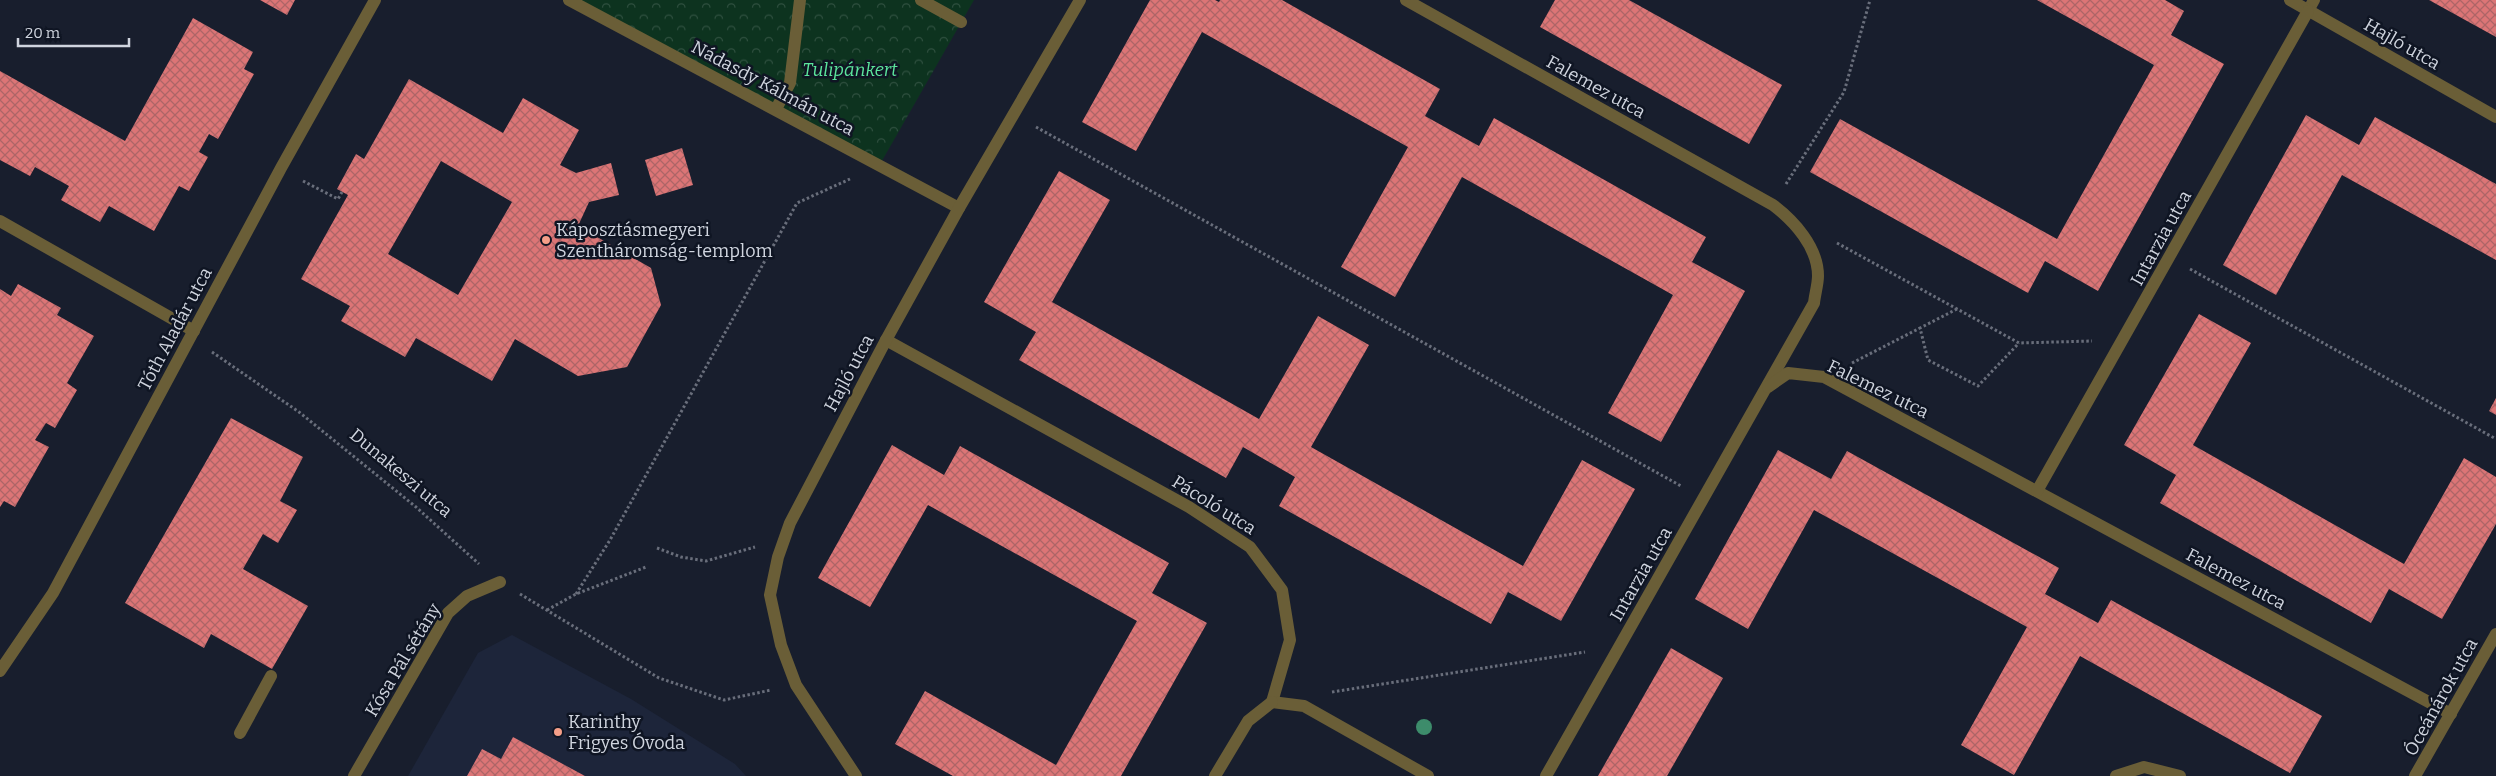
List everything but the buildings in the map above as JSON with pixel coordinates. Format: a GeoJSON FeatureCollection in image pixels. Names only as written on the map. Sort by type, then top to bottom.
{"type":"FeatureCollection","features":[{"type":"Feature","properties":{"kind":"street","name":"Tóth Aladár utca"},"geometry":{"type":"LineString","coordinates":[[0,671],[53,593],[281,168],[375,0]]}},
{"type":"Feature","properties":{"kind":"street","name":"Nádasdy Kálmán utca"},"geometry":{"type":"LineString","coordinates":[[569,0],[959,208]]}},
{"type":"Feature","properties":{"kind":"street"},"geometry":{"type":"LineString","coordinates":[[776,109],[790,83],[800,0]]}},
{"type":"Feature","properties":{"kind":"street"},"geometry":{"type":"LineString","coordinates":[[920,0],[961,22]]}},
{"type":"Feature","properties":{"kind":"street","name":"Hajló utca"},"geometry":{"type":"LineString","coordinates":[[856,776],[796,685],[781,645],[770,595],[778,557],[790,523],[886,340],[959,208],[1080,0]]}},
{"type":"Feature","properties":{"kind":"street","name":"Falemez utca"},"geometry":{"type":"LineString","coordinates":[[1406,0],[1773,205],[1786,215],[1810,244],[1818,274],[1814,303],[1766,388]]}},
{"type":"Feature","properties":{"kind":"street","name":"Hajló utca"},"geometry":{"type":"LineString","coordinates":[[2290,0],[2311,5],[2496,117]]}},
{"type":"Feature","properties":{"kind":"street","name":"Intarzia utca"},"geometry":{"type":"LineString","coordinates":[[2037,492],[2311,5]]}},
{"type":"Feature","properties":{"kind":"street"},"geometry":{"type":"LineString","coordinates":[[0,221],[194,331]]}},
{"type":"Feature","properties":{"kind":"street","name":"Pácoló utca"},"geometry":{"type":"LineString","coordinates":[[886,340],[1189,507],[1250,547],[1282,590],[1290,640],[1272,702]]}},
{"type":"Feature","properties":{"kind":"street","name":"Falemez utca"},"geometry":{"type":"LineString","coordinates":[[1766,388],[1788,373],[1824,377],[2451,714]]}},
{"type":"Feature","properties":{"kind":"street","name":"Intarzia utca"},"geometry":{"type":"LineString","coordinates":[[1546,776],[1766,388]]}},
{"type":"Feature","properties":{"kind":"street","name":"Kósa Pál sétány"},"geometry":{"type":"LineString","coordinates":[[354,776],[448,613],[467,596],[500,582]]}},
{"type":"Feature","properties":{"kind":"street","name":"Óceánárok utca"},"geometry":{"type":"LineString","coordinates":[[2415,776],[2496,634]]}},
{"type":"Feature","properties":{"kind":"street"},"geometry":{"type":"LineString","coordinates":[[240,733],[271,676]]}},
{"type":"Feature","properties":{"kind":"street"},"geometry":{"type":"LineString","coordinates":[[1215,776],[1248,721],[1272,702],[1304,706],[1428,776]]}},
{"type":"Feature","properties":{"kind":"street"},"geometry":{"type":"LineString","coordinates":[[2116,776],[2144,766],[2180,776]]}},
{"type":"Feature","properties":{"kind":"path"},"geometry":{"type":"LineString","coordinates":[[1773,205],[1844,92],[1870,0]]}},
{"type":"Feature","properties":{"kind":"path"},"geometry":{"type":"LineString","coordinates":[[1013,115],[1704,499]]}},
{"type":"Feature","properties":{"kind":"path"},"geometry":{"type":"LineString","coordinates":[[576,594],[610,540],[797,203],[879,166]]}},
{"type":"Feature","properties":{"kind":"path"},"geometry":{"type":"LineString","coordinates":[[281,168],[338,199],[342,192]]}},
{"type":"Feature","properties":{"kind":"path"},"geometry":{"type":"LineString","coordinates":[[1829,238],[2019,343],[2123,340]]}},
{"type":"Feature","properties":{"kind":"path"},"geometry":{"type":"LineString","coordinates":[[2170,258],[2496,439]]}},
{"type":"Feature","properties":{"kind":"path"},"geometry":{"type":"LineString","coordinates":[[1824,377],[1957,309]]}},
{"type":"Feature","properties":{"kind":"path"},"geometry":{"type":"LineString","coordinates":[[1920,328],[1928,360],[1978,386],[2019,343]]}},
{"type":"Feature","properties":{"kind":"path","name":"Dunakeszi utca"},"geometry":{"type":"LineString","coordinates":[[194,331],[215,355],[299,412],[416,507],[500,582],[659,678],[724,700],[796,685]]}},
{"type":"Feature","properties":{"kind":"path"},"geometry":{"type":"LineString","coordinates":[[657,548],[681,557],[706,561],[754,546],[778,557]]}},
{"type":"Feature","properties":{"kind":"path"},"geometry":{"type":"LineString","coordinates":[[547,610],[576,594],[646,567]]}},
{"type":"Feature","properties":{"kind":"path"},"geometry":{"type":"LineString","coordinates":[[1330,693],[1620,647]]}},
{"type":"Feature","properties":{"kind":"shaded area","name":"Karinthy Frigyes Óvoda"},"geometry":{"type":"Polygon","coordinates":[[[512,635],[631,699],[735,764],[746,776],[408,776],[478,653],[512,635]]]}},
{"type":"Feature","properties":{"kind":"green space","name":"Tulipánkert"},"geometry":{"type":"Polygon","coordinates":[[[569,0],[974,0],[879,166],[569,0]]]}},
{"type":"Feature","properties":{"kind":"place","name":"Káposztásmegyeri Szentháromság-templom"},"geometry":{"type":"Point","coordinates":[546,240]}},
{"type":"Feature","properties":{"kind":"place","name":"Karinthy Frigyes Óvoda"},"geometry":{"type":"Point","coordinates":[558,732]}}]}
